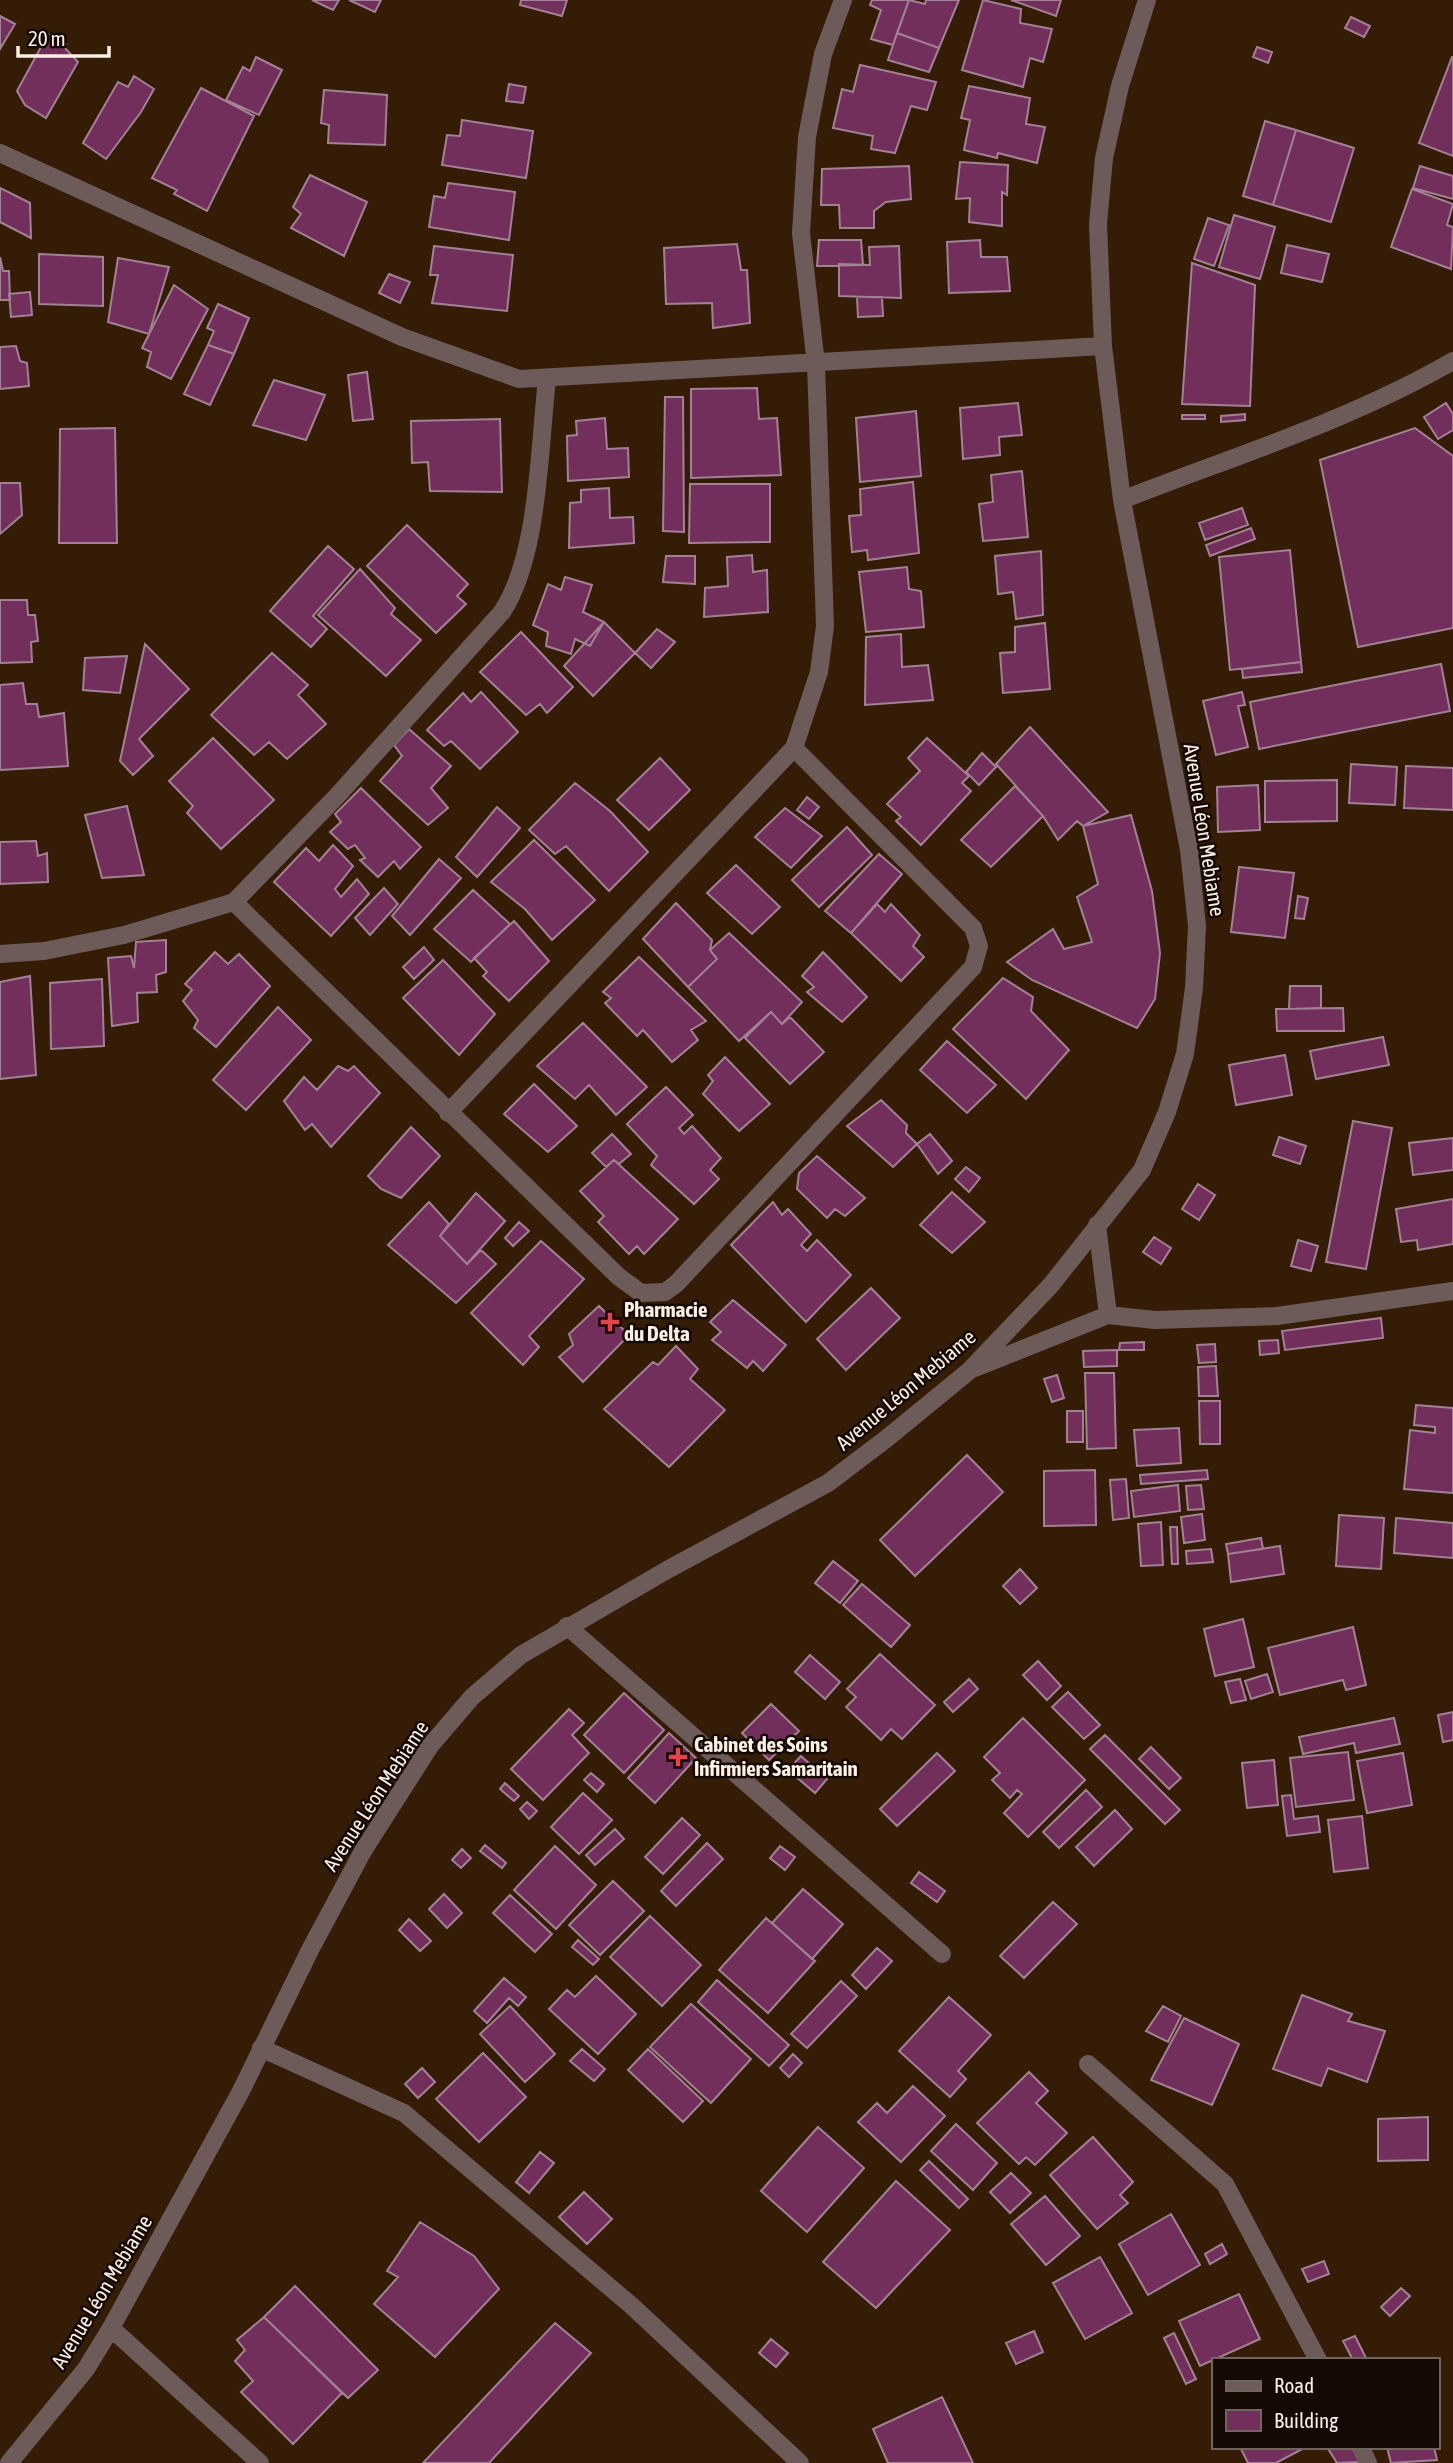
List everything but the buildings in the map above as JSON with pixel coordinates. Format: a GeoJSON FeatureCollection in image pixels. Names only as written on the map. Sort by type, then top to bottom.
{"type":"FeatureCollection","features":[{"type":"Feature","properties":{"kind":"street"},"geometry":{"type":"LineString","coordinates":[[448,1113],[794,747],[819,672],[825,626],[816,364],[802,233],[807,136],[824,54],[843,0]]}},
{"type":"Feature","properties":{"kind":"street","name":"Avenue Léon Mebiame"},"geometry":{"type":"LineString","coordinates":[[9,2463],[86,2369],[111,2328],[222,2126],[363,1851],[430,1746],[472,1697],[521,1655],[567,1626],[828,1483],[969,1371],[1051,1285],[1142,1170],[1167,1112],[1185,1054],[1194,988],[1197,926],[1189,850],[1122,500],[1103,346],[1098,224],[1104,158],[1120,86],[1147,0]]}},
{"type":"Feature","properties":{"kind":"street"},"geometry":{"type":"LineString","coordinates":[[0,153],[402,337],[519,379],[547,380],[1103,346]]}},
{"type":"Feature","properties":{"kind":"street"},"geometry":{"type":"LineString","coordinates":[[1122,500],[1335,420],[1415,383],[1453,361]]}},
{"type":"Feature","properties":{"kind":"street"},"geometry":{"type":"LineString","coordinates":[[0,954],[44,951],[124,935],[233,902],[337,796],[502,612],[515,592],[525,556],[533,505],[547,380]]}},
{"type":"Feature","properties":{"kind":"street"},"geometry":{"type":"LineString","coordinates":[[233,902],[619,1277],[640,1293],[665,1292],[973,968],[979,946],[973,928],[794,747]]}},
{"type":"Feature","properties":{"kind":"street"},"geometry":{"type":"LineString","coordinates":[[1097,1225],[1108,1315]]}},
{"type":"Feature","properties":{"kind":"street"},"geometry":{"type":"LineString","coordinates":[[969,1371],[1108,1315],[1155,1320],[1277,1316],[1453,1291]]}},
{"type":"Feature","properties":{"kind":"street"},"geometry":{"type":"LineString","coordinates":[[567,1626],[942,1954]]}},
{"type":"Feature","properties":{"kind":"street"},"geometry":{"type":"LineString","coordinates":[[261,2048],[404,2113],[632,2306],[800,2463]]}},
{"type":"Feature","properties":{"kind":"street"},"geometry":{"type":"LineString","coordinates":[[1088,2064],[1224,2184],[1317,2358]]}},
{"type":"Feature","properties":{"kind":"street"},"geometry":{"type":"LineString","coordinates":[[111,2328],[260,2463]]}},
{"type":"Feature","properties":{"kind":"place","name":"Pharmacie du Delta"},"geometry":{"type":"Point","coordinates":[610,1322]}},
{"type":"Feature","properties":{"kind":"place","name":"Cabinet des Soins Infirmiers Samaritain"},"geometry":{"type":"Point","coordinates":[678,1757]}}]}
